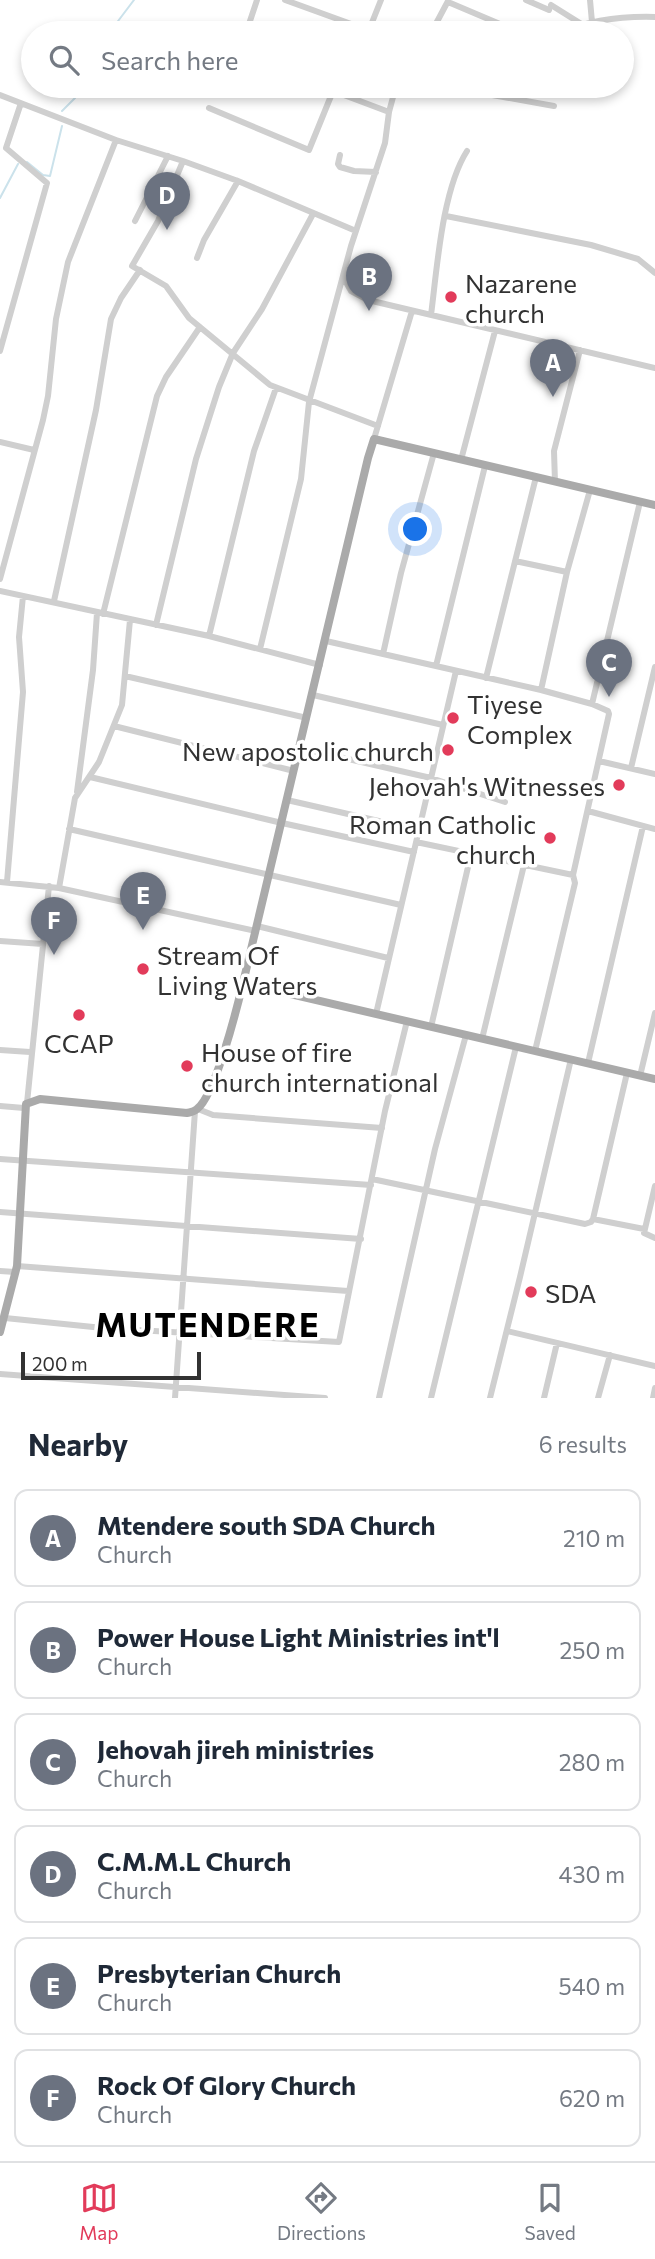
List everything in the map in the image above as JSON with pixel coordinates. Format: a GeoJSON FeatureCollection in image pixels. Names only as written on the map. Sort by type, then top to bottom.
{"type":"FeatureCollection","features":[{"type":"Feature","properties":{"kind":"main road"},"geometry":{"type":"LineString","coordinates":[[0,1332],[16,1269],[25,1105],[40,1099],[187,1113],[196,1110],[218,1068],[243,983],[374,439],[655,505]]}},
{"type":"Feature","properties":{"kind":"main road"},"geometry":{"type":"LineString","coordinates":[[243,983],[655,1079]]}},
{"type":"Feature","properties":{"kind":"street"},"geometry":{"type":"LineString","coordinates":[[250,21],[257,0]]}},
{"type":"Feature","properties":{"kind":"street"},"geometry":{"type":"LineString","coordinates":[[285,0],[343,21]]}},
{"type":"Feature","properties":{"kind":"street"},"geometry":{"type":"LineString","coordinates":[[376,21],[381,0]]}},
{"type":"Feature","properties":{"kind":"street"},"geometry":{"type":"LineString","coordinates":[[526,0],[575,21]]}},
{"type":"Feature","properties":{"kind":"street"},"geometry":{"type":"LineString","coordinates":[[590,0],[592,21]]}},
{"type":"Feature","properties":{"kind":"street"},"geometry":{"type":"LineString","coordinates":[[437,21],[448,1],[494,21]]}},
{"type":"Feature","properties":{"kind":"street"},"geometry":{"type":"LineString","coordinates":[[597,21],[619,17],[655,17]]}},
{"type":"Feature","properties":{"kind":"street"},"geometry":{"type":"LineString","coordinates":[[0,95],[116,140],[238,181],[356,231]]}},
{"type":"Feature","properties":{"kind":"street"},"geometry":{"type":"LineString","coordinates":[[209,108],[309,150],[330,98]]}},
{"type":"Feature","properties":{"kind":"street"},"geometry":{"type":"LineString","coordinates":[[352,98],[389,112]]}},
{"type":"Feature","properties":{"kind":"street"},"geometry":{"type":"LineString","coordinates":[[260,649],[301,479],[309,402],[343,275],[385,144],[393,98]]}},
{"type":"Feature","properties":{"kind":"street"},"geometry":{"type":"LineString","coordinates":[[509,98],[554,106]]}},
{"type":"Feature","properties":{"kind":"street"},"geometry":{"type":"LineString","coordinates":[[0,351],[47,183],[6,148],[21,103]]}},
{"type":"Feature","properties":{"kind":"street"},"geometry":{"type":"LineString","coordinates":[[0,579],[48,396],[56,319],[68,262],[116,140]]}},
{"type":"Feature","properties":{"kind":"street"},"geometry":{"type":"LineString","coordinates":[[431,315],[446,216],[457,173],[467,151]]}},
{"type":"Feature","properties":{"kind":"street"},"geometry":{"type":"LineString","coordinates":[[340,155],[340,167],[376,172]]}},
{"type":"Feature","properties":{"kind":"street"},"geometry":{"type":"LineString","coordinates":[[135,221],[168,156]]}},
{"type":"Feature","properties":{"kind":"street"},"geometry":{"type":"LineString","coordinates":[[183,161],[158,221],[132,266],[169,289],[182,310],[200,327],[276,388],[378,426]]}},
{"type":"Feature","properties":{"kind":"street"},"geometry":{"type":"LineString","coordinates":[[197,258],[210,229],[238,181]]}},
{"type":"Feature","properties":{"kind":"street"},"geometry":{"type":"LineString","coordinates":[[156,625],[196,460],[219,387],[233,353],[262,309],[313,214]]}},
{"type":"Feature","properties":{"kind":"street"},"geometry":{"type":"LineString","coordinates":[[446,216],[591,245],[638,259],[655,273]]}},
{"type":"Feature","properties":{"kind":"street"},"geometry":{"type":"LineString","coordinates":[[54,601],[96,410],[111,319],[140,270]]}},
{"type":"Feature","properties":{"kind":"street"},"geometry":{"type":"LineString","coordinates":[[343,275],[348,287],[368,300],[655,368]]}},
{"type":"Feature","properties":{"kind":"street"},"geometry":{"type":"LineString","coordinates":[[374,439],[412,311]]}},
{"type":"Feature","properties":{"kind":"street"},"geometry":{"type":"LineString","coordinates":[[59,888],[76,795],[100,614],[157,396],[166,377],[200,327]]}},
{"type":"Feature","properties":{"kind":"street"},"geometry":{"type":"LineString","coordinates":[[461,460],[495,331]]}},
{"type":"Feature","properties":{"kind":"street"},"geometry":{"type":"LineString","coordinates":[[555,482],[554,451],[580,350]]}},
{"type":"Feature","properties":{"kind":"street"},"geometry":{"type":"LineString","coordinates":[[209,636],[254,450],[276,388]]}},
{"type":"Feature","properties":{"kind":"street"},"geometry":{"type":"LineString","coordinates":[[0,442],[34,450]]}},
{"type":"Feature","properties":{"kind":"street"},"geometry":{"type":"LineString","coordinates":[[383,654],[401,573],[434,453]]}},
{"type":"Feature","properties":{"kind":"street"},"geometry":{"type":"LineString","coordinates":[[436,666],[485,466]]}},
{"type":"Feature","properties":{"kind":"street"},"geometry":{"type":"LineString","coordinates":[[486,678],[536,477]]}},
{"type":"Feature","properties":{"kind":"street"},"geometry":{"type":"LineString","coordinates":[[541,690],[567,572],[590,490]]}},
{"type":"Feature","properties":{"kind":"street"},"geometry":{"type":"LineString","coordinates":[[592,704],[640,502]]}},
{"type":"Feature","properties":{"kind":"street"},"geometry":{"type":"LineString","coordinates":[[515,561],[567,572]]}},
{"type":"Feature","properties":{"kind":"street"},"geometry":{"type":"LineString","coordinates":[[0,591],[209,636],[320,664]]}},
{"type":"Feature","properties":{"kind":"street"},"geometry":{"type":"LineString","coordinates":[[23,596],[19,637],[23,692],[4,882],[49,886],[388,958]]}},
{"type":"Feature","properties":{"kind":"street"},"geometry":{"type":"LineString","coordinates":[[76,795],[99,762],[122,705],[130,620]]}},
{"type":"Feature","properties":{"kind":"street"},"geometry":{"type":"LineString","coordinates":[[326,641],[541,690],[605,708],[610,714],[573,875],[575,883],[535,1051]]}},
{"type":"Feature","properties":{"kind":"street"},"geometry":{"type":"LineString","coordinates":[[631,768],[655,667]]}},
{"type":"Feature","properties":{"kind":"street"},"geometry":{"type":"LineString","coordinates":[[376,1014],[456,671]]}},
{"type":"Feature","properties":{"kind":"street"},"geometry":{"type":"LineString","coordinates":[[125,676],[307,718]]}},
{"type":"Feature","properties":{"kind":"street"},"geometry":{"type":"LineString","coordinates":[[313,695],[443,725]]}},
{"type":"Feature","properties":{"kind":"street"},"geometry":{"type":"LineString","coordinates":[[114,726],[294,771]]}},
{"type":"Feature","properties":{"kind":"street"},"geometry":{"type":"LineString","coordinates":[[300,748],[430,778],[505,802]]}},
{"type":"Feature","properties":{"kind":"street"},"geometry":{"type":"LineString","coordinates":[[599,761],[655,774]]}},
{"type":"Feature","properties":{"kind":"street"},"geometry":{"type":"LineString","coordinates":[[90,777],[414,852]]}},
{"type":"Feature","properties":{"kind":"street"},"geometry":{"type":"LineString","coordinates":[[287,800],[418,830]]}},
{"type":"Feature","properties":{"kind":"street"},"geometry":{"type":"LineString","coordinates":[[588,811],[655,829]]}},
{"type":"Feature","properties":{"kind":"street"},"geometry":{"type":"LineString","coordinates":[[588,1063],[643,826]]}},
{"type":"Feature","properties":{"kind":"street"},"geometry":{"type":"LineString","coordinates":[[69,829],[401,905]]}},
{"type":"Feature","properties":{"kind":"street"},"geometry":{"type":"LineString","coordinates":[[416,842],[573,875]]}},
{"type":"Feature","properties":{"kind":"street"},"geometry":{"type":"LineString","coordinates":[[431,1027],[471,854]]}},
{"type":"Feature","properties":{"kind":"street"},"geometry":{"type":"LineString","coordinates":[[482,1039],[524,865]]}},
{"type":"Feature","properties":{"kind":"street"},"geometry":{"type":"LineString","coordinates":[[0,1106],[25,1105],[49,886]]}},
{"type":"Feature","properties":{"kind":"street"},"geometry":{"type":"LineString","coordinates":[[0,941],[43,944]]}},
{"type":"Feature","properties":{"kind":"street"},"geometry":{"type":"LineString","coordinates":[[640,1076],[655,1013]]}},
{"type":"Feature","properties":{"kind":"street"},"geometry":{"type":"LineString","coordinates":[[5,1318],[178,1333],[339,1342],[382,1128],[407,1021]]}},
{"type":"Feature","properties":{"kind":"street"},"geometry":{"type":"LineString","coordinates":[[379,1398],[435,1149],[466,1035]]}},
{"type":"Feature","properties":{"kind":"street"},"geometry":{"type":"LineString","coordinates":[[431,1398],[516,1047]]}},
{"type":"Feature","properties":{"kind":"street"},"geometry":{"type":"LineString","coordinates":[[0,1050],[30,1052]]}},
{"type":"Feature","properties":{"kind":"street"},"geometry":{"type":"LineString","coordinates":[[490,1398],[571,1059]]}},
{"type":"Feature","properties":{"kind":"street"},"geometry":{"type":"LineString","coordinates":[[0,1159],[189,1173],[371,1182],[428,1189],[585,1224],[593,1219],[627,1073]]}},
{"type":"Feature","properties":{"kind":"street"},"geometry":{"type":"LineString","coordinates":[[175,1398],[185,1226],[196,1110],[213,1115],[382,1128]]}},
{"type":"Feature","properties":{"kind":"street"},"geometry":{"type":"LineString","coordinates":[[655,1186],[644,1228],[644,1233],[655,1238]]}},
{"type":"Feature","properties":{"kind":"street"},"geometry":{"type":"LineString","coordinates":[[0,1212],[360,1239]]}},
{"type":"Feature","properties":{"kind":"street"},"geometry":{"type":"LineString","coordinates":[[593,1219],[644,1228]]}},
{"type":"Feature","properties":{"kind":"street"},"geometry":{"type":"LineString","coordinates":[[0,1271],[16,1269],[348,1291]]}},
{"type":"Feature","properties":{"kind":"street"},"geometry":{"type":"LineString","coordinates":[[507,1331],[655,1366]]}},
{"type":"Feature","properties":{"kind":"street"},"geometry":{"type":"LineString","coordinates":[[544,1398],[557,1343]]}},
{"type":"Feature","properties":{"kind":"street"},"geometry":{"type":"LineString","coordinates":[[598,1398],[610,1355]]}},
{"type":"Feature","properties":{"kind":"street"},"geometry":{"type":"LineString","coordinates":[[0,1374],[325,1398]]}},
{"type":"Feature","properties":{"kind":"street"},"geometry":{"type":"LineString","coordinates":[[653,1398],[655,1388]]}},
{"type":"Feature","properties":{"kind":"waterway"},"geometry":{"type":"LineString","coordinates":[[118,21],[134,0]]}},
{"type":"Feature","properties":{"kind":"waterway"},"geometry":{"type":"LineString","coordinates":[[62,111],[75,98]]}},
{"type":"Feature","properties":{"kind":"waterway"},"geometry":{"type":"LineString","coordinates":[[27,162],[43,175],[50,176],[62,126]]}},
{"type":"Feature","properties":{"kind":"waterway"},"geometry":{"type":"LineString","coordinates":[[0,198],[18,164]]}},
{"type":"Feature","properties":{"kind":"place","name":"C.M.M.L Church"},"geometry":{"type":"Point","coordinates":[167,230]}},
{"type":"Feature","properties":{"kind":"place","name":"Nazarene church"},"geometry":{"type":"Point","coordinates":[451,297]}},
{"type":"Feature","properties":{"kind":"place","name":"Power House Light Ministries int'l"},"geometry":{"type":"Point","coordinates":[369,311]}},
{"type":"Feature","properties":{"kind":"place","name":"Mtendere south SDA Church"},"geometry":{"type":"Point","coordinates":[553,397]}},
{"type":"Feature","properties":{"kind":"place","name":"Jehovah jireh ministries"},"geometry":{"type":"Point","coordinates":[609,697]}},
{"type":"Feature","properties":{"kind":"place","name":"Tiyese Complex"},"geometry":{"type":"Point","coordinates":[453,718]}},
{"type":"Feature","properties":{"kind":"place","name":"New apostolic church"},"geometry":{"type":"Point","coordinates":[448,750]}},
{"type":"Feature","properties":{"kind":"place","name":"Jehovah's Witnesses"},"geometry":{"type":"Point","coordinates":[619,785]}},
{"type":"Feature","properties":{"kind":"place","name":"Roman Catholic church"},"geometry":{"type":"Point","coordinates":[550,838]}},
{"type":"Feature","properties":{"kind":"place","name":"Presbyterian Church"},"geometry":{"type":"Point","coordinates":[143,930]}},
{"type":"Feature","properties":{"kind":"place","name":"Rock Of Glory Church"},"geometry":{"type":"Point","coordinates":[54,955]}},
{"type":"Feature","properties":{"kind":"place","name":"Stream Of Living Waters"},"geometry":{"type":"Point","coordinates":[143,969]}},
{"type":"Feature","properties":{"kind":"place","name":"CCAP"},"geometry":{"type":"Point","coordinates":[79,1015]}},
{"type":"Feature","properties":{"kind":"place","name":"House of fire church international"},"geometry":{"type":"Point","coordinates":[187,1066]}},
{"type":"Feature","properties":{"kind":"place","name":"SDA"},"geometry":{"type":"Point","coordinates":[531,1292]}},
{"type":"Feature","properties":{"kind":"district","name":"MUTENDERE"},"geometry":{"type":"Point","coordinates":[208,1323]}}]}
